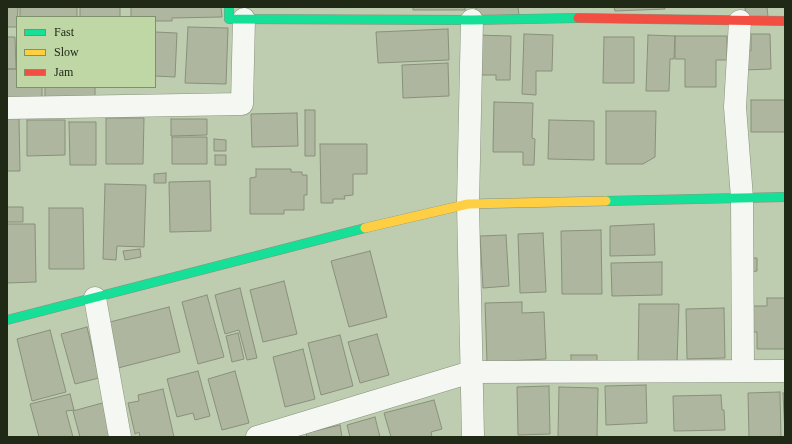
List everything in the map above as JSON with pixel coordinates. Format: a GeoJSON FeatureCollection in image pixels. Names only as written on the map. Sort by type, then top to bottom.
{"type":"FeatureCollection","features":[{"type":"Feature","properties":{"kind":"street"},"geometry":{"type":"LineString","coordinates":[[7,108],[242,104],[236,13],[472,20],[610,13],[740,21],[785,21]]}},
{"type":"Feature","properties":{"kind":"street"},"geometry":{"type":"LineString","coordinates":[[472,20],[468,204],[473,437]]}},
{"type":"Feature","properties":{"kind":"street"},"geometry":{"type":"LineString","coordinates":[[740,21],[735,106],[742,198],[743,371]]}},
{"type":"Feature","properties":{"kind":"street"},"geometry":{"type":"LineString","coordinates":[[7,320],[362,229],[468,204],[785,197]]}},
{"type":"Feature","properties":{"kind":"street"},"geometry":{"type":"LineString","coordinates":[[96,298],[120,437]]}},
{"type":"Feature","properties":{"kind":"street"},"geometry":{"type":"LineString","coordinates":[[257,437],[471,372],[785,371]]}},
{"type":"Feature","properties":{"kind":"building"},"geometry":{"type":"Polygon","coordinates":[[[7,7],[18,7],[16,27],[7,27],[7,7]]]}},
{"type":"Feature","properties":{"kind":"building"},"geometry":{"type":"Polygon","coordinates":[[[20,7],[77,7],[77,16],[20,16],[20,7]]]}},
{"type":"Feature","properties":{"kind":"building"},"geometry":{"type":"Polygon","coordinates":[[[80,7],[120,7],[120,16],[80,16],[80,7]]]}},
{"type":"Feature","properties":{"kind":"building"},"geometry":{"type":"Polygon","coordinates":[[[131,7],[221,7],[222,17],[172,18],[172,21],[156,21],[156,16],[131,16],[131,7]]]}},
{"type":"Feature","properties":{"kind":"building"},"geometry":{"type":"Polygon","coordinates":[[[413,7],[465,7],[465,10],[413,10],[413,7]]]}},
{"type":"Feature","properties":{"kind":"building"},"geometry":{"type":"Polygon","coordinates":[[[476,7],[518,7],[519,15],[476,17],[476,7]]]}},
{"type":"Feature","properties":{"kind":"building"},"geometry":{"type":"Polygon","coordinates":[[[614,7],[664,7],[665,9],[615,11],[614,7]]]}},
{"type":"Feature","properties":{"kind":"building"},"geometry":{"type":"Polygon","coordinates":[[[745,7],[767,7],[768,17],[746,19],[745,7]]]}},
{"type":"Feature","properties":{"kind":"building"},"geometry":{"type":"Polygon","coordinates":[[[188,27],[228,28],[226,84],[185,83],[188,27]]]}},
{"type":"Feature","properties":{"kind":"building"},"geometry":{"type":"Polygon","coordinates":[[[448,29],[449,60],[378,63],[376,32],[448,29]]]}},
{"type":"Feature","properties":{"kind":"building"},"geometry":{"type":"Polygon","coordinates":[[[156,32],[177,33],[175,77],[156,76],[156,32]]]}},
{"type":"Feature","properties":{"kind":"building"},"geometry":{"type":"Polygon","coordinates":[[[524,34],[553,35],[552,71],[536,71],[536,95],[522,94],[524,34]]]}},
{"type":"Feature","properties":{"kind":"building"},"geometry":{"type":"Polygon","coordinates":[[[751,34],[770,34],[771,69],[744,70],[744,51],[751,51],[751,34]]]}},
{"type":"Feature","properties":{"kind":"building"},"geometry":{"type":"Polygon","coordinates":[[[475,35],[511,36],[510,80],[496,80],[496,75],[475,75],[475,35]]]}},
{"type":"Feature","properties":{"kind":"building"},"geometry":{"type":"Polygon","coordinates":[[[648,35],[675,36],[674,59],[670,59],[669,91],[646,91],[648,35]]]}},
{"type":"Feature","properties":{"kind":"building"},"geometry":{"type":"Polygon","coordinates":[[[675,36],[727,36],[727,60],[716,60],[716,87],[685,87],[685,59],[675,59],[675,36]]]}},
{"type":"Feature","properties":{"kind":"building"},"geometry":{"type":"Polygon","coordinates":[[[7,37],[15,37],[16,69],[7,69],[7,37]]]}},
{"type":"Feature","properties":{"kind":"building"},"geometry":{"type":"Polygon","coordinates":[[[604,37],[634,37],[634,83],[603,83],[604,37]]]}},
{"type":"Feature","properties":{"kind":"building"},"geometry":{"type":"Polygon","coordinates":[[[448,63],[449,96],[403,98],[402,65],[448,63]]]}},
{"type":"Feature","properties":{"kind":"building"},"geometry":{"type":"Polygon","coordinates":[[[7,69],[16,69],[16,88],[42,88],[42,99],[7,100],[7,69]]]}},
{"type":"Feature","properties":{"kind":"building"},"geometry":{"type":"Polygon","coordinates":[[[45,88],[95,88],[95,98],[45,100],[45,88]]]}},
{"type":"Feature","properties":{"kind":"building"},"geometry":{"type":"Polygon","coordinates":[[[751,100],[785,100],[785,132],[751,132],[751,100]]]}},
{"type":"Feature","properties":{"kind":"building"},"geometry":{"type":"Polygon","coordinates":[[[494,102],[533,103],[532,138],[535,139],[534,165],[523,165],[523,152],[493,152],[494,102]]]}},
{"type":"Feature","properties":{"kind":"building"},"geometry":{"type":"Polygon","coordinates":[[[305,110],[315,110],[315,156],[305,156],[305,110]]]}},
{"type":"Feature","properties":{"kind":"building"},"geometry":{"type":"Polygon","coordinates":[[[606,111],[656,111],[655,157],[643,164],[606,164],[606,111]]]}},
{"type":"Feature","properties":{"kind":"building"},"geometry":{"type":"Polygon","coordinates":[[[297,113],[298,146],[252,147],[251,114],[297,113]]]}},
{"type":"Feature","properties":{"kind":"building"},"geometry":{"type":"Polygon","coordinates":[[[7,117],[19,117],[20,171],[7,171],[7,117]]]}},
{"type":"Feature","properties":{"kind":"building"},"geometry":{"type":"Polygon","coordinates":[[[106,118],[144,118],[143,164],[106,164],[106,118]]]}},
{"type":"Feature","properties":{"kind":"building"},"geometry":{"type":"Polygon","coordinates":[[[171,119],[207,119],[207,135],[171,136],[171,119]]]}},
{"type":"Feature","properties":{"kind":"building"},"geometry":{"type":"Polygon","coordinates":[[[27,120],[65,120],[65,155],[27,156],[27,120]]]}},
{"type":"Feature","properties":{"kind":"building"},"geometry":{"type":"Polygon","coordinates":[[[549,120],[594,121],[594,160],[548,159],[549,120]]]}},
{"type":"Feature","properties":{"kind":"building"},"geometry":{"type":"Polygon","coordinates":[[[69,122],[96,122],[96,165],[70,165],[69,122]]]}},
{"type":"Feature","properties":{"kind":"building"},"geometry":{"type":"Polygon","coordinates":[[[172,137],[207,137],[207,164],[172,164],[172,137]]]}},
{"type":"Feature","properties":{"kind":"building"},"geometry":{"type":"Polygon","coordinates":[[[214,139],[226,140],[226,151],[214,151],[214,139]]]}},
{"type":"Feature","properties":{"kind":"building"},"geometry":{"type":"Polygon","coordinates":[[[320,144],[367,144],[367,174],[353,174],[353,195],[344,196],[345,199],[333,199],[333,203],[321,203],[320,144]]]}},
{"type":"Feature","properties":{"kind":"building"},"geometry":{"type":"Polygon","coordinates":[[[215,155],[226,155],[226,165],[215,165],[215,155]]]}},
{"type":"Feature","properties":{"kind":"building"},"geometry":{"type":"Polygon","coordinates":[[[256,169],[291,169],[291,172],[302,172],[302,175],[307,175],[307,195],[304,195],[304,210],[284,210],[284,214],[250,214],[250,178],[256,177],[256,169]]]}},
{"type":"Feature","properties":{"kind":"building"},"geometry":{"type":"Polygon","coordinates":[[[166,173],[166,183],[154,183],[154,174],[166,173]]]}},
{"type":"Feature","properties":{"kind":"building"},"geometry":{"type":"Polygon","coordinates":[[[210,181],[211,231],[170,232],[169,182],[210,181]]]}},
{"type":"Feature","properties":{"kind":"building"},"geometry":{"type":"Polygon","coordinates":[[[105,184],[146,185],[144,247],[117,246],[116,260],[103,259],[105,184]]]}},
{"type":"Feature","properties":{"kind":"building"},"geometry":{"type":"Polygon","coordinates":[[[7,207],[23,207],[23,222],[7,222],[7,207]]]}},
{"type":"Feature","properties":{"kind":"building"},"geometry":{"type":"Polygon","coordinates":[[[49,208],[83,208],[84,269],[49,269],[49,208]]]}},
{"type":"Feature","properties":{"kind":"building"},"geometry":{"type":"Polygon","coordinates":[[[7,224],[35,224],[36,282],[7,283],[7,224]]]}},
{"type":"Feature","properties":{"kind":"building"},"geometry":{"type":"Polygon","coordinates":[[[654,224],[655,255],[610,256],[610,226],[654,224]]]}},
{"type":"Feature","properties":{"kind":"building"},"geometry":{"type":"Polygon","coordinates":[[[601,230],[602,294],[562,294],[561,231],[601,230]]]}},
{"type":"Feature","properties":{"kind":"building"},"geometry":{"type":"Polygon","coordinates":[[[543,233],[546,292],[520,293],[518,234],[543,233]]]}},
{"type":"Feature","properties":{"kind":"building"},"geometry":{"type":"Polygon","coordinates":[[[506,235],[509,286],[483,288],[480,236],[506,235]]]}},
{"type":"Feature","properties":{"kind":"building"},"geometry":{"type":"Polygon","coordinates":[[[140,249],[141,257],[125,260],[123,251],[140,249]]]}},
{"type":"Feature","properties":{"kind":"building"},"geometry":{"type":"Polygon","coordinates":[[[370,251],[387,317],[349,327],[331,261],[370,251]]]}},
{"type":"Feature","properties":{"kind":"building"},"geometry":{"type":"Polygon","coordinates":[[[749,258],[757,258],[757,271],[749,272],[749,258]]]}},
{"type":"Feature","properties":{"kind":"building"},"geometry":{"type":"Polygon","coordinates":[[[662,262],[662,295],[612,296],[611,263],[662,262]]]}},
{"type":"Feature","properties":{"kind":"building"},"geometry":{"type":"Polygon","coordinates":[[[284,281],[297,334],[263,342],[250,290],[284,281]]]}},
{"type":"Feature","properties":{"kind":"building"},"geometry":{"type":"Polygon","coordinates":[[[240,288],[257,358],[247,360],[239,330],[225,334],[215,295],[240,288]]]}},
{"type":"Feature","properties":{"kind":"building"},"geometry":{"type":"Polygon","coordinates":[[[207,295],[224,357],[198,364],[182,302],[207,295]]]}},
{"type":"Feature","properties":{"kind":"building"},"geometry":{"type":"Polygon","coordinates":[[[767,298],[785,298],[785,349],[757,349],[757,332],[747,332],[747,306],[767,306],[767,298]]]}},
{"type":"Feature","properties":{"kind":"building"},"geometry":{"type":"Polygon","coordinates":[[[522,302],[522,313],[544,312],[546,359],[487,362],[485,303],[522,302]]]}},
{"type":"Feature","properties":{"kind":"building"},"geometry":{"type":"Polygon","coordinates":[[[639,304],[679,304],[677,363],[638,363],[639,304]]]}},
{"type":"Feature","properties":{"kind":"building"},"geometry":{"type":"Polygon","coordinates":[[[169,307],[180,352],[118,368],[106,323],[169,307]]]}},
{"type":"Feature","properties":{"kind":"building"},"geometry":{"type":"Polygon","coordinates":[[[724,308],[725,358],[687,359],[686,309],[724,308]]]}},
{"type":"Feature","properties":{"kind":"building"},"geometry":{"type":"Polygon","coordinates":[[[87,327],[99,378],[75,384],[61,334],[87,327]]]}},
{"type":"Feature","properties":{"kind":"building"},"geometry":{"type":"Polygon","coordinates":[[[50,330],[66,392],[32,401],[17,339],[50,330]]]}},
{"type":"Feature","properties":{"kind":"building"},"geometry":{"type":"Polygon","coordinates":[[[238,333],[244,359],[232,362],[226,336],[238,333]]]}},
{"type":"Feature","properties":{"kind":"building"},"geometry":{"type":"Polygon","coordinates":[[[377,334],[389,375],[360,383],[348,342],[377,334]]]}},
{"type":"Feature","properties":{"kind":"building"},"geometry":{"type":"Polygon","coordinates":[[[340,335],[353,386],[321,395],[308,343],[340,335]]]}},
{"type":"Feature","properties":{"kind":"building"},"geometry":{"type":"Polygon","coordinates":[[[303,349],[315,399],[285,407],[273,357],[303,349]]]}},
{"type":"Feature","properties":{"kind":"building"},"geometry":{"type":"Polygon","coordinates":[[[571,355],[597,355],[597,367],[571,368],[571,355]]]}},
{"type":"Feature","properties":{"kind":"building"},"geometry":{"type":"Polygon","coordinates":[[[198,371],[210,416],[195,420],[193,413],[177,417],[167,379],[198,371]]]}},
{"type":"Feature","properties":{"kind":"building"},"geometry":{"type":"Polygon","coordinates":[[[235,371],[249,423],[222,430],[208,379],[235,371]]]}},
{"type":"Feature","properties":{"kind":"building"},"geometry":{"type":"Polygon","coordinates":[[[646,385],[647,423],[606,425],[605,386],[646,385]]]}},
{"type":"Feature","properties":{"kind":"building"},"geometry":{"type":"Polygon","coordinates":[[[549,386],[550,434],[518,435],[517,387],[549,386]]]}},
{"type":"Feature","properties":{"kind":"building"},"geometry":{"type":"Polygon","coordinates":[[[559,387],[598,388],[597,437],[558,437],[559,387]]]}},
{"type":"Feature","properties":{"kind":"building"},"geometry":{"type":"Polygon","coordinates":[[[163,389],[174,437],[140,437],[139,432],[135,434],[128,403],[139,401],[138,395],[163,389]]]}},
{"type":"Feature","properties":{"kind":"building"},"geometry":{"type":"Polygon","coordinates":[[[780,392],[781,437],[749,437],[748,393],[780,392]]]}},
{"type":"Feature","properties":{"kind":"building"},"geometry":{"type":"Polygon","coordinates":[[[783,393],[785,393],[785,435],[783,393]]]}},
{"type":"Feature","properties":{"kind":"building"},"geometry":{"type":"Polygon","coordinates":[[[70,394],[74,410],[66,411],[73,437],[39,437],[30,404],[70,394]]]}},
{"type":"Feature","properties":{"kind":"building"},"geometry":{"type":"Polygon","coordinates":[[[721,395],[722,410],[724,410],[725,430],[674,431],[673,396],[721,395]]]}},
{"type":"Feature","properties":{"kind":"building"},"geometry":{"type":"Polygon","coordinates":[[[434,400],[442,429],[431,432],[432,437],[391,437],[384,413],[434,400]]]}},
{"type":"Feature","properties":{"kind":"building"},"geometry":{"type":"Polygon","coordinates":[[[106,402],[116,437],[80,437],[73,411],[106,402]]]}},
{"type":"Feature","properties":{"kind":"building"},"geometry":{"type":"Polygon","coordinates":[[[375,417],[380,437],[350,437],[347,425],[375,417]]]}},
{"type":"Feature","properties":{"kind":"building"},"geometry":{"type":"Polygon","coordinates":[[[340,425],[342,437],[307,437],[306,433],[340,425]]]}},
{"type":"Feature","properties":{"kind":"traffic: fast"},"geometry":{"type":"LineString","coordinates":[[229,7],[229,19],[472,20],[578,18]]}},
{"type":"Feature","properties":{"kind":"traffic: fast"},"geometry":{"type":"LineString","coordinates":[[606,201],[785,197]]}},
{"type":"Feature","properties":{"kind":"traffic: fast"},"geometry":{"type":"LineString","coordinates":[[7,320],[365,228]]}},
{"type":"Feature","properties":{"kind":"traffic: slow"},"geometry":{"type":"LineString","coordinates":[[365,228],[468,204],[606,201]]}},
{"type":"Feature","properties":{"kind":"traffic: jam"},"geometry":{"type":"LineString","coordinates":[[578,18],[785,21]]}}]}
